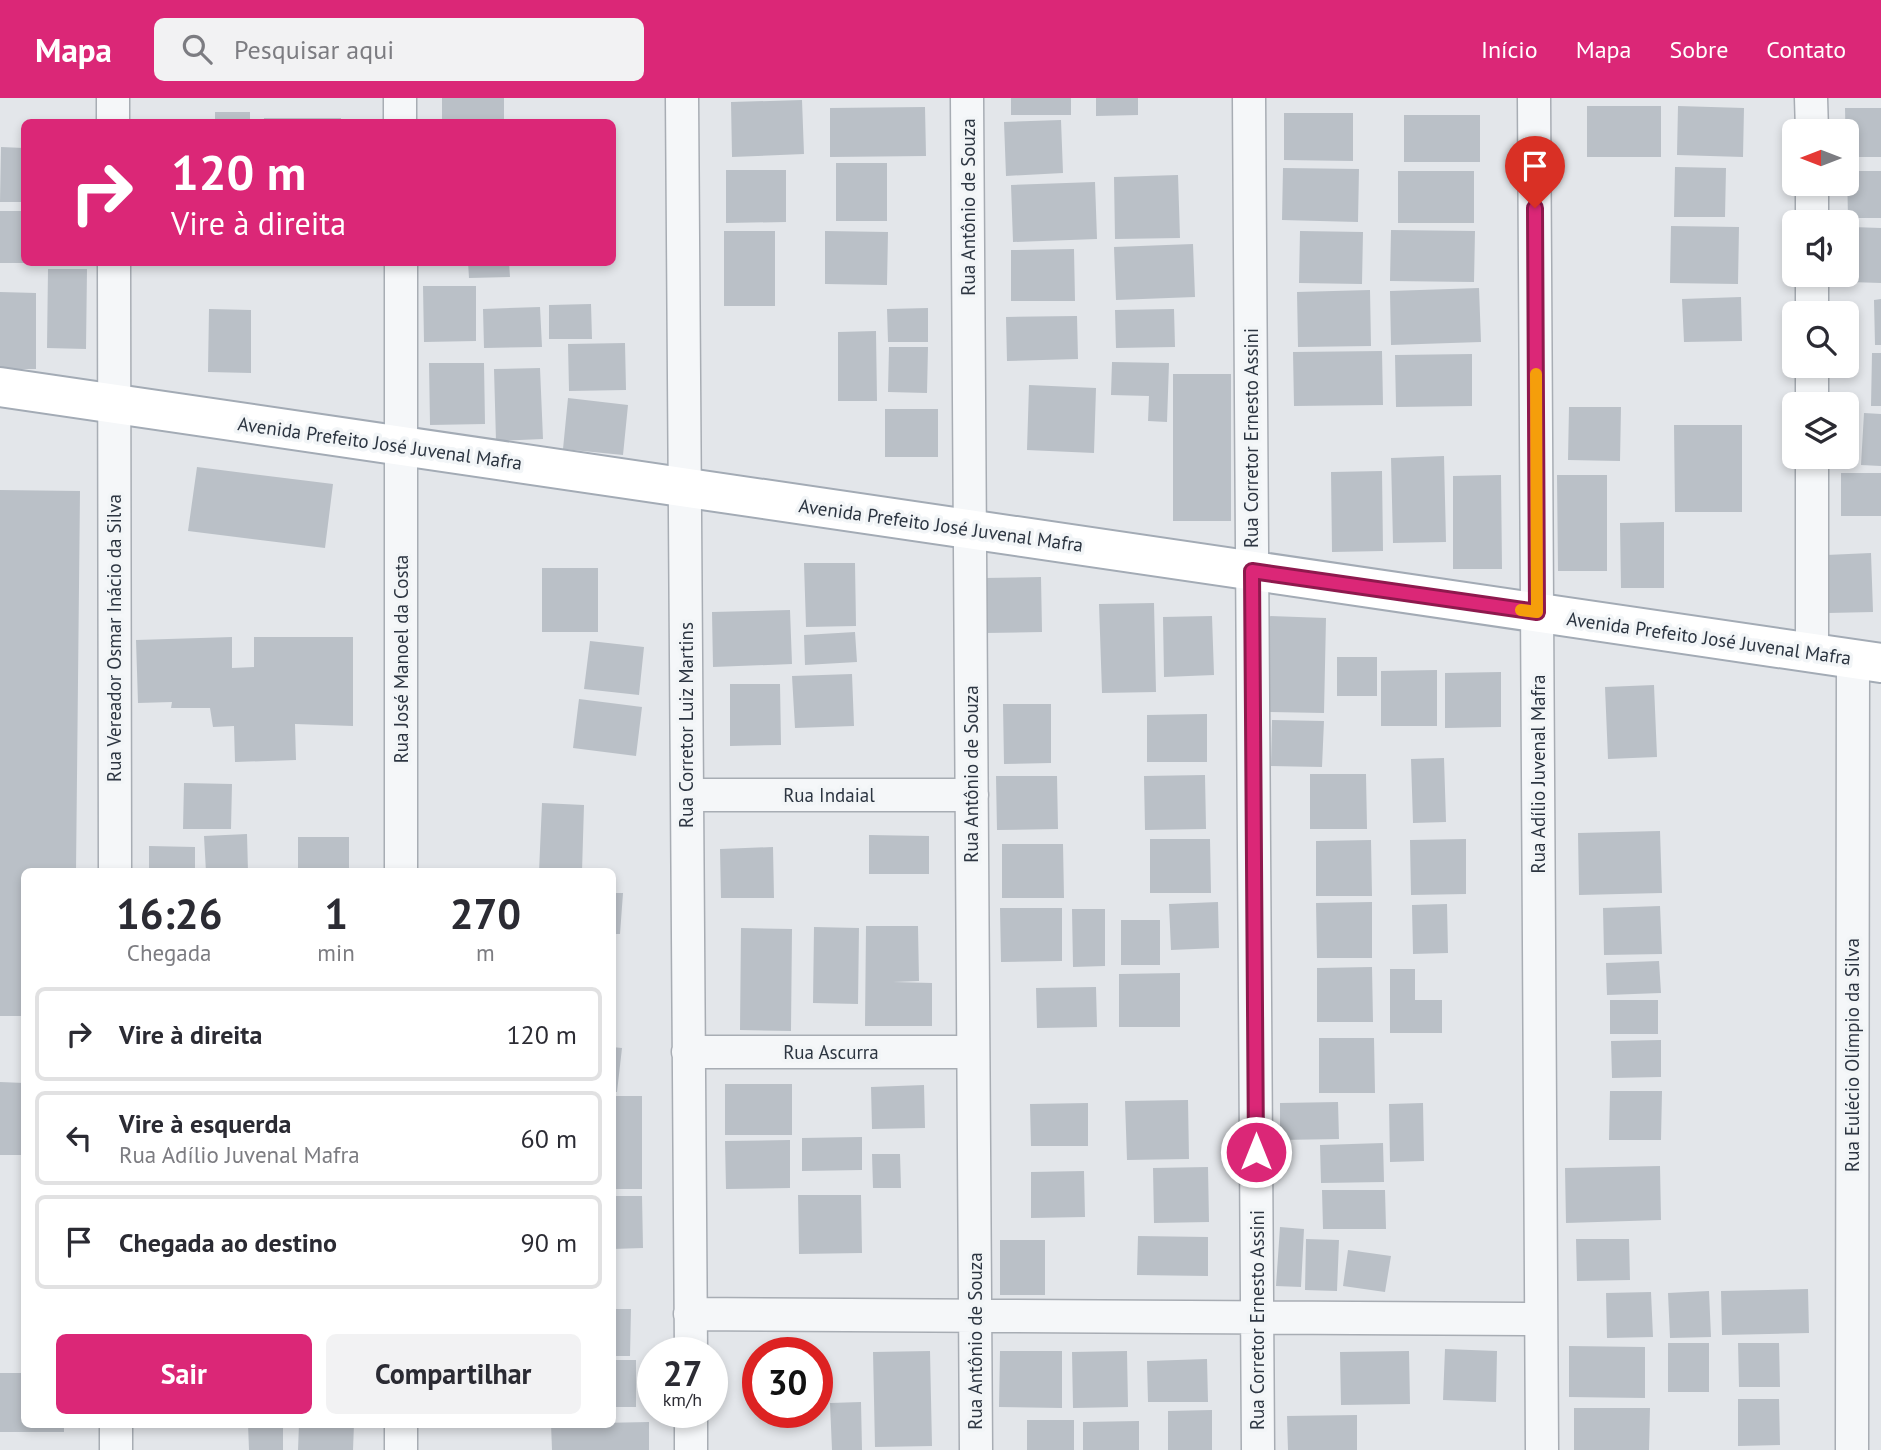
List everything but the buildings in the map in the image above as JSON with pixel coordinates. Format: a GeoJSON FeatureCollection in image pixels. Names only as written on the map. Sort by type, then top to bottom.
{"type":"FeatureCollection","features":[{"type":"Feature","properties":{"kind":"main road","name":"Avenida Prefeito José Juvenal Mafra"},"geometry":{"type":"LineString","coordinates":[[0,387],[1867,661]]}},
{"type":"Feature","properties":{"kind":"street"},"geometry":{"type":"LineString","coordinates":[[113,98],[113,119]]}},
{"type":"Feature","properties":{"kind":"street"},"geometry":{"type":"LineString","coordinates":[[400,98],[400,119]]}},
{"type":"Feature","properties":{"kind":"street","name":"Rua Corretor Luiz Martins"},"geometry":{"type":"LineString","coordinates":[[682,98],[691,1337]]}},
{"type":"Feature","properties":{"kind":"street","name":"Rua Antônio de Souza"},"geometry":{"type":"LineString","coordinates":[[967,98],[976,1450]]}},
{"type":"Feature","properties":{"kind":"street","name":"Rua Corretor Ernesto Assini"},"geometry":{"type":"LineString","coordinates":[[1249,98],[1258,1450]]}},
{"type":"Feature","properties":{"kind":"street","name":"Rua Adílio Juvenal Mafra"},"geometry":{"type":"LineString","coordinates":[[1534,98],[1542,1450]]}},
{"type":"Feature","properties":{"kind":"street"},"geometry":{"type":"LineString","coordinates":[[1811,98],[1812,119]]}},
{"type":"Feature","properties":{"kind":"street","name":"Rua Vereador Osmar Inácio da Silva"},"geometry":{"type":"LineString","coordinates":[[114,266],[114,868]]}},
{"type":"Feature","properties":{"kind":"street","name":"Rua José Manoel da Costa"},"geometry":{"type":"LineString","coordinates":[[401,266],[401,868]]}},
{"type":"Feature","properties":{"kind":"street"},"geometry":{"type":"LineString","coordinates":[[1812,469],[1812,653]]}},
{"type":"Feature","properties":{"kind":"street","name":"Rua Eulécio Olímpio da Silva"},"geometry":{"type":"LineString","coordinates":[[1852,1450],[1867,661]]}},
{"type":"Feature","properties":{"kind":"street","name":"Rua Indaial"},"geometry":{"type":"LineString","coordinates":[[687,795],[972,795]]}},
{"type":"Feature","properties":{"kind":"street","name":"Rua Ascurra"},"geometry":{"type":"LineString","coordinates":[[688,1052],[973,1052]]}},
{"type":"Feature","properties":{"kind":"street"},"geometry":{"type":"LineString","coordinates":[[690,1314],[1541,1319]]}},
{"type":"Feature","properties":{"kind":"street"},"geometry":{"type":"LineString","coordinates":[[116,1428],[116,1450]]}},
{"type":"Feature","properties":{"kind":"street"},"geometry":{"type":"LineString","coordinates":[[401,1428],[401,1450]]}},
{"type":"Feature","properties":{"kind":"street"},"geometry":{"type":"LineString","coordinates":[[691,1428],[691,1450]]}},
{"type":"Feature","properties":{"kind":"slow traffic"},"geometry":{"type":"LineString","coordinates":[[1521,610],[1537,612],[1536,374]]}},
{"type":"Feature","properties":{"kind":"route"},"geometry":{"type":"LineString","coordinates":[[1256,1152],[1252,571],[1537,612],[1535,208]]}}]}
